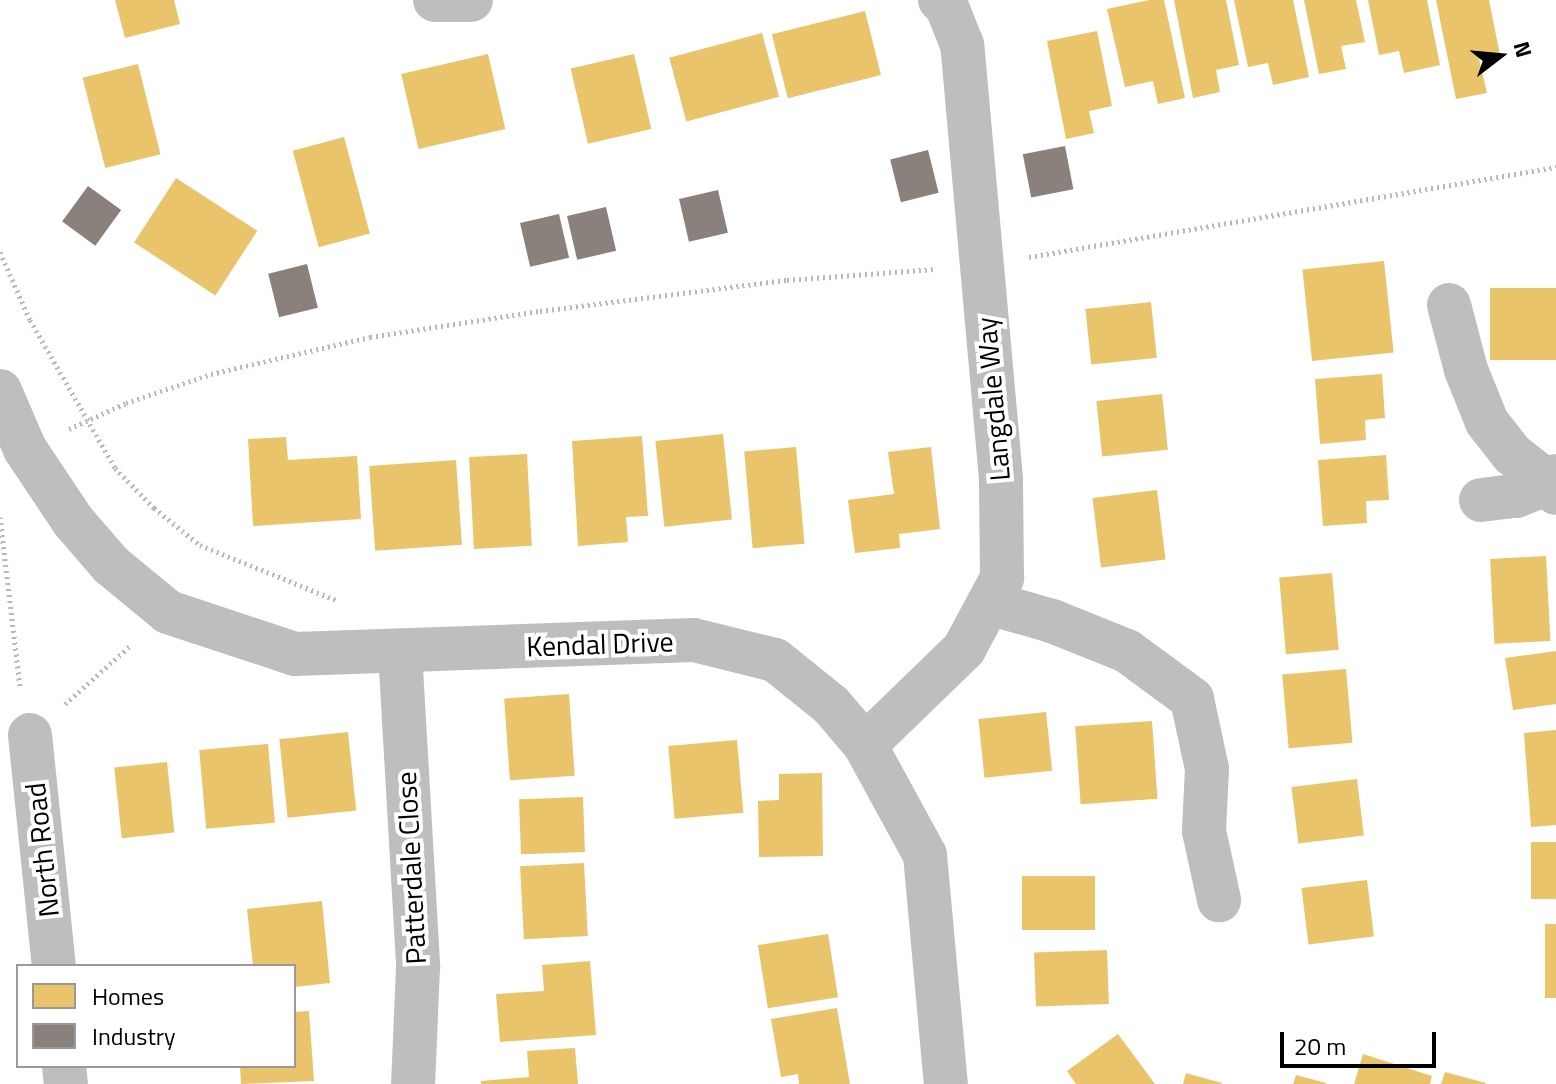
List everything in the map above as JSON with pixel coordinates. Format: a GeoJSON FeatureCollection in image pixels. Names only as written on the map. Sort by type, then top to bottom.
{"type":"FeatureCollection","features":[{"type":"Feature","properties":{"kind":"street"},"geometry":{"type":"LineString","coordinates":[[435,0],[471,0]]}},
{"type":"Feature","properties":{"kind":"street","name":"Langdale Way"},"geometry":{"type":"LineString","coordinates":[[865,745],[964,649],[1002,578],[1001,479],[962,45],[948,2]]}},
{"type":"Feature","properties":{"kind":"street"},"geometry":{"type":"LineString","coordinates":[[1449,305],[1466,370],[1487,422],[1512,454],[1554,484]]}},
{"type":"Feature","properties":{"kind":"street"},"geometry":{"type":"LineString","coordinates":[[0,391],[25,449]]}},
{"type":"Feature","properties":{"kind":"street","name":"Kendal Drive"},"geometry":{"type":"LineString","coordinates":[[25,449],[73,521],[111,565],[168,612],[295,654],[694,640],[775,660],[831,705],[865,745],[925,855],[946,1084]]}},
{"type":"Feature","properties":{"kind":"street"},"geometry":{"type":"LineString","coordinates":[[1481,500],[1516,496],[1554,484]]}},
{"type":"Feature","properties":{"kind":"street"},"geometry":{"type":"LineString","coordinates":[[989,603],[1052,621],[1127,651],[1192,699],[1207,769],[1204,831],[1219,900]]}},
{"type":"Feature","properties":{"kind":"street","name":"Patterdale Close"},"geometry":{"type":"LineString","coordinates":[[400,651],[418,967],[413,1084]]}},
{"type":"Feature","properties":{"kind":"street","name":"North Road"},"geometry":{"type":"LineString","coordinates":[[30,735],[54,964]]}},
{"type":"Feature","properties":{"kind":"path"},"geometry":{"type":"LineString","coordinates":[[25,449],[126,403],[211,374],[370,337],[540,311],[787,280],[982,265],[1556,167]]}},
{"type":"Feature","properties":{"kind":"path"},"geometry":{"type":"LineString","coordinates":[[0,252],[30,320],[115,468],[154,508],[200,545],[340,602]]}},
{"type":"Feature","properties":{"kind":"path"},"geometry":{"type":"LineString","coordinates":[[0,517],[17,673],[30,735],[168,612]]}},
{"type":"Feature","properties":{"kind":"building: Homes"},"geometry":{"type":"Polygon","coordinates":[[[115,0],[174,0],[180,24],[125,38],[115,0]]]}},
{"type":"Feature","properties":{"kind":"building: Homes"},"geometry":{"type":"Polygon","coordinates":[[[1164,0],[1185,98],[1158,104],[1153,81],[1125,87],[1107,9],[1164,0]]]}},
{"type":"Feature","properties":{"kind":"building: Homes"},"geometry":{"type":"Polygon","coordinates":[[[1174,0],[1226,0],[1239,65],[1216,70],[1220,92],[1193,98],[1174,0]]]}},
{"type":"Feature","properties":{"kind":"building: Homes"},"geometry":{"type":"Polygon","coordinates":[[[1234,0],[1293,0],[1309,77],[1273,85],[1268,63],[1248,67],[1234,0]]]}},
{"type":"Feature","properties":{"kind":"building: Homes"},"geometry":{"type":"Polygon","coordinates":[[[1304,0],[1356,0],[1365,42],[1341,46],[1346,69],[1319,74],[1304,0]]]}},
{"type":"Feature","properties":{"kind":"building: Homes"},"geometry":{"type":"Polygon","coordinates":[[[1368,0],[1427,0],[1440,65],[1404,73],[1399,51],[1379,55],[1368,0]]]}},
{"type":"Feature","properties":{"kind":"building: Homes"},"geometry":{"type":"Polygon","coordinates":[[[1436,0],[1489,0],[1500,55],[1479,59],[1487,93],[1456,99],[1436,0]]]}},
{"type":"Feature","properties":{"kind":"building: Homes"},"geometry":{"type":"Polygon","coordinates":[[[865,11],[881,75],[788,98],[772,34],[865,11]]]}},
{"type":"Feature","properties":{"kind":"building: Homes"},"geometry":{"type":"Polygon","coordinates":[[[1097,31],[1112,106],[1089,111],[1094,133],[1066,139],[1047,41],[1097,31]]]}},
{"type":"Feature","properties":{"kind":"building: Homes"},"geometry":{"type":"Polygon","coordinates":[[[762,33],[779,97],[686,122],[669,58],[762,33]]]}},
{"type":"Feature","properties":{"kind":"building: Homes"},"geometry":{"type":"Polygon","coordinates":[[[488,54],[505,129],[419,149],[401,74],[488,54]]]}},
{"type":"Feature","properties":{"kind":"building: Homes"},"geometry":{"type":"Polygon","coordinates":[[[634,54],[651,129],[588,144],[571,69],[634,54]]]}},
{"type":"Feature","properties":{"kind":"building: Homes"},"geometry":{"type":"Polygon","coordinates":[[[138,64],[160,154],[105,168],[83,78],[138,64]]]}},
{"type":"Feature","properties":{"kind":"building: Homes"},"geometry":{"type":"Polygon","coordinates":[[[344,137],[370,234],[319,247],[293,151],[344,137]]]}},
{"type":"Feature","properties":{"kind":"building: Homes"},"geometry":{"type":"Polygon","coordinates":[[[176,178],[257,231],[215,295],[134,243],[176,178]]]}},
{"type":"Feature","properties":{"kind":"building: Homes"},"geometry":{"type":"Polygon","coordinates":[[[1384,261],[1394,352],[1312,361],[1302,270],[1384,261]]]}},
{"type":"Feature","properties":{"kind":"building: Homes"},"geometry":{"type":"Polygon","coordinates":[[[1490,288],[1556,288],[1556,360],[1490,360],[1490,288]]]}},
{"type":"Feature","properties":{"kind":"building: Homes"},"geometry":{"type":"Polygon","coordinates":[[[1151,302],[1157,358],[1091,365],[1085,309],[1151,302]]]}},
{"type":"Feature","properties":{"kind":"building: Homes"},"geometry":{"type":"Polygon","coordinates":[[[1382,374],[1385,418],[1365,420],[1366,440],[1320,444],[1315,379],[1382,374]]]}},
{"type":"Feature","properties":{"kind":"building: Homes"},"geometry":{"type":"Polygon","coordinates":[[[1162,394],[1168,450],[1102,457],[1096,401],[1162,394]]]}},
{"type":"Feature","properties":{"kind":"building: Homes"},"geometry":{"type":"Polygon","coordinates":[[[723,434],[732,520],[664,527],[655,441],[723,434]]]}},
{"type":"Feature","properties":{"kind":"building: Homes"},"geometry":{"type":"Polygon","coordinates":[[[642,436],[648,516],[626,517],[628,542],[578,546],[572,441],[642,436]]]}},
{"type":"Feature","properties":{"kind":"building: Homes"},"geometry":{"type":"Polygon","coordinates":[[[286,437],[288,460],[357,456],[361,519],[253,526],[248,439],[286,437]]]}},
{"type":"Feature","properties":{"kind":"building: Homes"},"geometry":{"type":"Polygon","coordinates":[[[796,447],[804,544],[753,548],[744,452],[796,447]]]}},
{"type":"Feature","properties":{"kind":"building: Homes"},"geometry":{"type":"Polygon","coordinates":[[[931,447],[940,529],[899,534],[900,548],[855,553],[848,500],[894,494],[888,452],[931,447]]]}},
{"type":"Feature","properties":{"kind":"building: Homes"},"geometry":{"type":"Polygon","coordinates":[[[527,454],[532,546],[474,549],[469,457],[527,454]]]}},
{"type":"Feature","properties":{"kind":"building: Homes"},"geometry":{"type":"Polygon","coordinates":[[[1386,455],[1389,500],[1366,501],[1367,523],[1323,526],[1318,460],[1386,455]]]}},
{"type":"Feature","properties":{"kind":"building: Homes"},"geometry":{"type":"Polygon","coordinates":[[[456,460],[462,545],[375,551],[369,466],[456,460]]]}},
{"type":"Feature","properties":{"kind":"building: Homes"},"geometry":{"type":"Polygon","coordinates":[[[1157,490],[1166,559],[1101,567],[1092,498],[1157,490]]]}},
{"type":"Feature","properties":{"kind":"building: Homes"},"geometry":{"type":"Polygon","coordinates":[[[1546,556],[1550,641],[1495,644],[1490,559],[1546,556]]]}},
{"type":"Feature","properties":{"kind":"building: Homes"},"geometry":{"type":"Polygon","coordinates":[[[1332,573],[1339,650],[1286,654],[1279,578],[1332,573]]]}},
{"type":"Feature","properties":{"kind":"building: Homes"},"geometry":{"type":"Polygon","coordinates":[[[1556,651],[1556,704],[1513,710],[1505,658],[1556,651]]]}},
{"type":"Feature","properties":{"kind":"building: Homes"},"geometry":{"type":"Polygon","coordinates":[[[1346,669],[1352,743],[1289,748],[1282,675],[1346,669]]]}},
{"type":"Feature","properties":{"kind":"building: Homes"},"geometry":{"type":"Polygon","coordinates":[[[569,694],[575,776],[510,780],[504,699],[569,694]]]}},
{"type":"Feature","properties":{"kind":"building: Homes"},"geometry":{"type":"Polygon","coordinates":[[[1046,712],[1052,771],[985,778],[978,719],[1046,712]]]}},
{"type":"Feature","properties":{"kind":"building: Homes"},"geometry":{"type":"Polygon","coordinates":[[[1152,721],[1157,799],[1081,804],[1075,726],[1152,721]]]}},
{"type":"Feature","properties":{"kind":"building: Homes"},"geometry":{"type":"Polygon","coordinates":[[[1556,730],[1556,825],[1531,827],[1524,733],[1556,730]]]}},
{"type":"Feature","properties":{"kind":"building: Homes"},"geometry":{"type":"Polygon","coordinates":[[[348,732],[356,811],[288,818],[279,739],[348,732]]]}},
{"type":"Feature","properties":{"kind":"building: Homes"},"geometry":{"type":"Polygon","coordinates":[[[737,740],[743,813],[675,819],[668,746],[737,740]]]}},
{"type":"Feature","properties":{"kind":"building: Homes"},"geometry":{"type":"Polygon","coordinates":[[[268,744],[275,823],[206,829],[199,750],[268,744]]]}},
{"type":"Feature","properties":{"kind":"building: Homes"},"geometry":{"type":"Polygon","coordinates":[[[167,762],[174,833],[122,838],[114,768],[167,762]]]}},
{"type":"Feature","properties":{"kind":"building: Homes"},"geometry":{"type":"Polygon","coordinates":[[[822,773],[823,856],[759,857],[758,801],[779,800],[779,774],[822,773]]]}},
{"type":"Feature","properties":{"kind":"building: Homes"},"geometry":{"type":"Polygon","coordinates":[[[1357,779],[1364,836],[1298,844],[1291,787],[1357,779]]]}},
{"type":"Feature","properties":{"kind":"building: Homes"},"geometry":{"type":"Polygon","coordinates":[[[583,797],[585,852],[521,854],[519,799],[583,797]]]}},
{"type":"Feature","properties":{"kind":"building: Homes"},"geometry":{"type":"Polygon","coordinates":[[[1531,842],[1556,842],[1556,899],[1531,899],[1531,842]]]}},
{"type":"Feature","properties":{"kind":"building: Homes"},"geometry":{"type":"Polygon","coordinates":[[[584,863],[588,936],[524,939],[520,866],[584,863]]]}},
{"type":"Feature","properties":{"kind":"building: Homes"},"geometry":{"type":"Polygon","coordinates":[[[1022,876],[1095,876],[1095,930],[1022,930],[1022,876]]]}},
{"type":"Feature","properties":{"kind":"building: Homes"},"geometry":{"type":"Polygon","coordinates":[[[1367,880],[1374,937],[1308,945],[1301,888],[1367,880]]]}},
{"type":"Feature","properties":{"kind":"building: Homes"},"geometry":{"type":"Polygon","coordinates":[[[322,901],[330,983],[296,987],[296,964],[253,964],[247,909],[322,901]]]}},
{"type":"Feature","properties":{"kind":"building: Homes"},"geometry":{"type":"Polygon","coordinates":[[[1545,924],[1556,924],[1556,998],[1545,998],[1545,924]]]}},
{"type":"Feature","properties":{"kind":"building: Homes"},"geometry":{"type":"Polygon","coordinates":[[[828,934],[838,997],[768,1008],[758,945],[828,934]]]}},
{"type":"Feature","properties":{"kind":"building: Homes"},"geometry":{"type":"Polygon","coordinates":[[[1107,950],[1109,1004],[1036,1007],[1034,953],[1107,950]]]}},
{"type":"Feature","properties":{"kind":"building: Homes"},"geometry":{"type":"Polygon","coordinates":[[[590,961],[596,1035],[500,1042],[496,994],[544,991],[542,965],[590,961]]]}},
{"type":"Feature","properties":{"kind":"building: Homes"},"geometry":{"type":"Polygon","coordinates":[[[837,1008],[850,1084],[799,1084],[798,1074],[781,1077],[771,1019],[837,1008]]]}},
{"type":"Feature","properties":{"kind":"building: Homes"},"geometry":{"type":"Polygon","coordinates":[[[309,1011],[314,1081],[241,1084],[240,1068],[296,1068],[296,1012],[309,1011]]]}},
{"type":"Feature","properties":{"kind":"building: Homes"},"geometry":{"type":"Polygon","coordinates":[[[1118,1034],[1155,1084],[1076,1084],[1067,1071],[1118,1034]]]}},
{"type":"Feature","properties":{"kind":"building: Homes"},"geometry":{"type":"Polygon","coordinates":[[[575,1048],[578,1084],[481,1084],[481,1081],[529,1077],[527,1051],[575,1048]]]}},
{"type":"Feature","properties":{"kind":"building: Homes"},"geometry":{"type":"Polygon","coordinates":[[[1363,1054],[1432,1076],[1430,1084],[1354,1084],[1363,1054]]]}},
{"type":"Feature","properties":{"kind":"building: Homes"},"geometry":{"type":"Polygon","coordinates":[[[1445,1072],[1486,1083],[1441,1084],[1445,1072]]]}},
{"type":"Feature","properties":{"kind":"building: Homes"},"geometry":{"type":"Polygon","coordinates":[[[1186,1073],[1222,1083],[1222,1084],[1183,1084],[1186,1073]]]}},
{"type":"Feature","properties":{"kind":"building: Homes"},"geometry":{"type":"Polygon","coordinates":[[[1296,1075],[1326,1083],[1326,1084],[1293,1084],[1296,1075]]]}},
{"type":"Feature","properties":{"kind":"building: Industry"},"geometry":{"type":"Polygon","coordinates":[[[1065,146],[1073,189],[1031,197],[1023,154],[1065,146]]]}},
{"type":"Feature","properties":{"kind":"building: Industry"},"geometry":{"type":"Polygon","coordinates":[[[928,150],[939,193],[901,202],[890,159],[928,150]]]}},
{"type":"Feature","properties":{"kind":"building: Industry"},"geometry":{"type":"Polygon","coordinates":[[[88,186],[121,210],[95,246],[62,222],[88,186]]]}},
{"type":"Feature","properties":{"kind":"building: Industry"},"geometry":{"type":"Polygon","coordinates":[[[718,190],[728,233],[689,242],[679,199],[718,190]]]}},
{"type":"Feature","properties":{"kind":"building: Industry"},"geometry":{"type":"Polygon","coordinates":[[[606,207],[616,251],[577,260],[567,216],[606,207]]]}},
{"type":"Feature","properties":{"kind":"building: Industry"},"geometry":{"type":"Polygon","coordinates":[[[559,214],[569,258],[530,267],[520,223],[559,214]]]}},
{"type":"Feature","properties":{"kind":"building: Industry"},"geometry":{"type":"Polygon","coordinates":[[[307,264],[318,308],[279,317],[268,274],[307,264]]]}}]}
